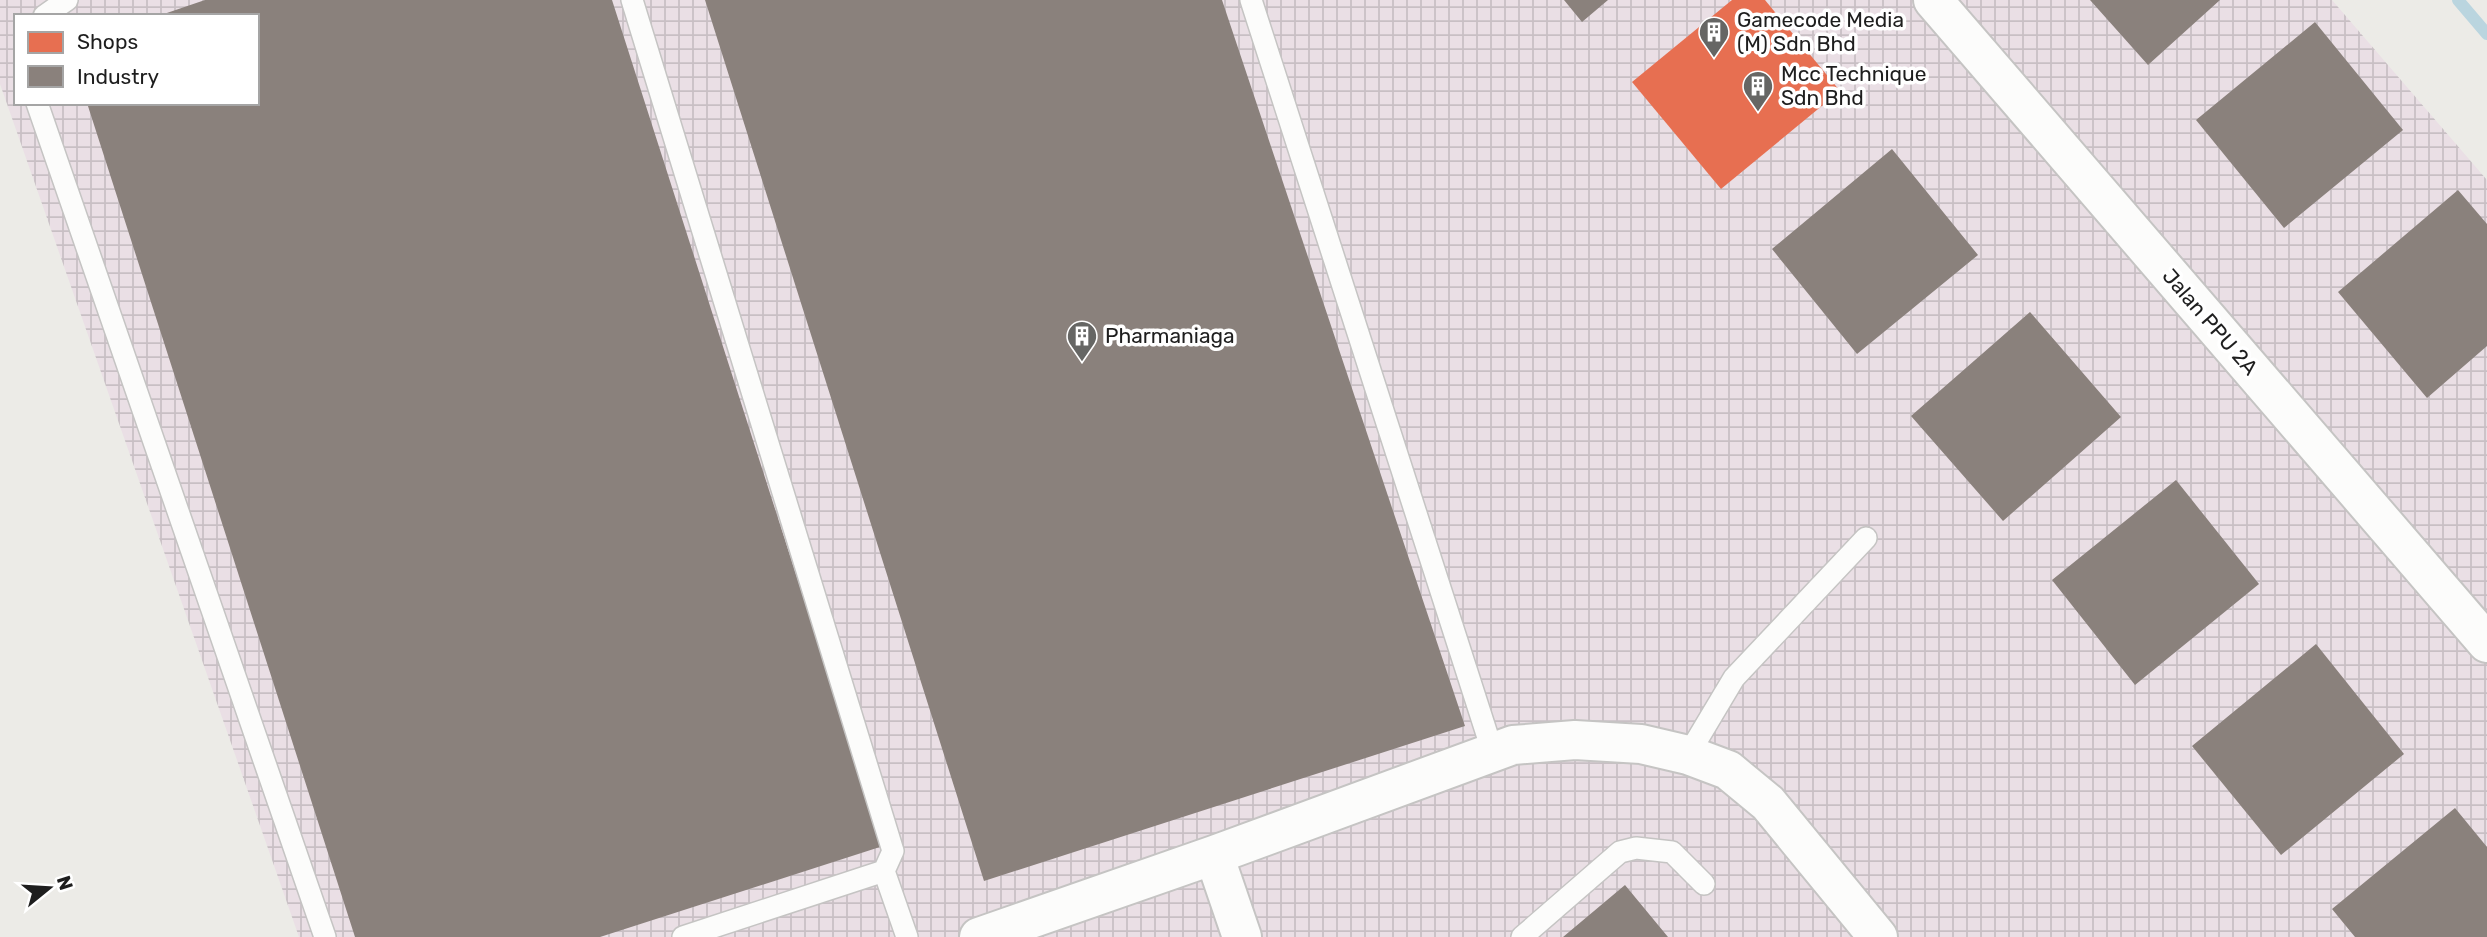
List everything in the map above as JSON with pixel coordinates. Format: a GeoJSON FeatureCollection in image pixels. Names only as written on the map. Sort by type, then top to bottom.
{"type":"FeatureCollection","features":[{"type":"Feature","properties":{"kind":"street","name":"Jalan PPU 2A"},"geometry":{"type":"LineString","coordinates":[[1933,0],[2487,643]]}},
{"type":"Feature","properties":{"kind":"street"},"geometry":{"type":"LineString","coordinates":[[979,937],[1214,855],[1513,745],[1575,740],[1640,744],[1688,755],[1728,770],[1768,803],[1878,937]]}},
{"type":"Feature","properties":{"kind":"street"},"geometry":{"type":"LineString","coordinates":[[1214,855],[1242,937]]}},
{"type":"Feature","properties":{"kind":"lane"},"geometry":{"type":"LineString","coordinates":[[47,14],[67,0]]}},
{"type":"Feature","properties":{"kind":"lane"},"geometry":{"type":"LineString","coordinates":[[632,0],[893,851],[884,871],[907,937]]}},
{"type":"Feature","properties":{"kind":"lane"},"geometry":{"type":"LineString","coordinates":[[1251,0],[1493,752]]}},
{"type":"Feature","properties":{"kind":"lane"},"geometry":{"type":"LineString","coordinates":[[38,105],[326,937]]}},
{"type":"Feature","properties":{"kind":"lane"},"geometry":{"type":"LineString","coordinates":[[1688,755],[1734,678],[1866,538]]}},
{"type":"Feature","properties":{"kind":"lane"},"geometry":{"type":"LineString","coordinates":[[1522,937],[1620,852],[1636,848],[1672,852],[1704,884]]}},
{"type":"Feature","properties":{"kind":"lane"},"geometry":{"type":"LineString","coordinates":[[683,937],[884,871]]}},
{"type":"Feature","properties":{"kind":"shaded area"},"geometry":{"type":"Polygon","coordinates":[[[0,0],[2332,0],[2487,180],[2487,937],[299,937],[0,84],[0,0]]]}},
{"type":"Feature","properties":{"kind":"building: Shops"},"geometry":{"type":"Polygon","coordinates":[[[1732,0],[1765,0],[1840,91],[1721,189],[1632,82],[1732,0]]]}},
{"type":"Feature","properties":{"kind":"building: Industry"},"geometry":{"type":"Polygon","coordinates":[[[205,0],[612,0],[883,846],[600,937],[355,937],[88,105],[259,105],[259,14],[164,14],[205,0]]]}},
{"type":"Feature","properties":{"kind":"building: Industry","name":"Pharmaniaga"},"geometry":{"type":"Polygon","coordinates":[[[705,0],[1222,0],[1465,726],[984,881],[705,0]]]}},
{"type":"Feature","properties":{"kind":"building: Industry"},"geometry":{"type":"Polygon","coordinates":[[[1564,0],[1608,0],[1582,22],[1564,0]]]}},
{"type":"Feature","properties":{"kind":"building: Industry"},"geometry":{"type":"Polygon","coordinates":[[[2090,0],[2220,0],[2148,65],[2090,0]]]}},
{"type":"Feature","properties":{"kind":"building: Industry"},"geometry":{"type":"Polygon","coordinates":[[[2315,22],[2403,130],[2284,228],[2196,120],[2315,22]]]}},
{"type":"Feature","properties":{"kind":"building: Industry"},"geometry":{"type":"Polygon","coordinates":[[[1892,149],[1978,255],[1857,354],[1772,249],[1892,149]]]}},
{"type":"Feature","properties":{"kind":"building: Industry"},"geometry":{"type":"Polygon","coordinates":[[[2458,190],[2487,224],[2487,346],[2427,398],[2338,292],[2458,190]]]}},
{"type":"Feature","properties":{"kind":"building: Industry"},"geometry":{"type":"Polygon","coordinates":[[[2030,312],[2121,417],[2003,521],[1911,416],[2030,312]]]}},
{"type":"Feature","properties":{"kind":"building: Industry"},"geometry":{"type":"Polygon","coordinates":[[[2176,480],[2259,584],[2135,685],[2052,580],[2176,480]]]}},
{"type":"Feature","properties":{"kind":"building: Industry"},"geometry":{"type":"Polygon","coordinates":[[[2316,644],[2404,754],[2281,855],[2192,746],[2316,644]]]}},
{"type":"Feature","properties":{"kind":"building: Industry"},"geometry":{"type":"Polygon","coordinates":[[[2455,808],[2487,847],[2487,937],[2355,937],[2332,909],[2455,808]]]}},
{"type":"Feature","properties":{"kind":"building: Industry"},"geometry":{"type":"Polygon","coordinates":[[[1625,885],[1668,937],[1563,937],[1625,885]]]}},
{"type":"Feature","properties":{"kind":"waterway"},"geometry":{"type":"LineString","coordinates":[[2458,0],[2487,34]]}},
{"type":"Feature","properties":{"kind":"place","name":"Gamecode Media (M) Sdn Bhd"},"geometry":{"type":"Point","coordinates":[1714,59]}},
{"type":"Feature","properties":{"kind":"place","name":"Mcc Technique Sdn Bhd"},"geometry":{"type":"Point","coordinates":[1758,113]}},
{"type":"Feature","properties":{"kind":"place","name":"Pharmaniaga"},"geometry":{"type":"Point","coordinates":[1082,363]}}]}
